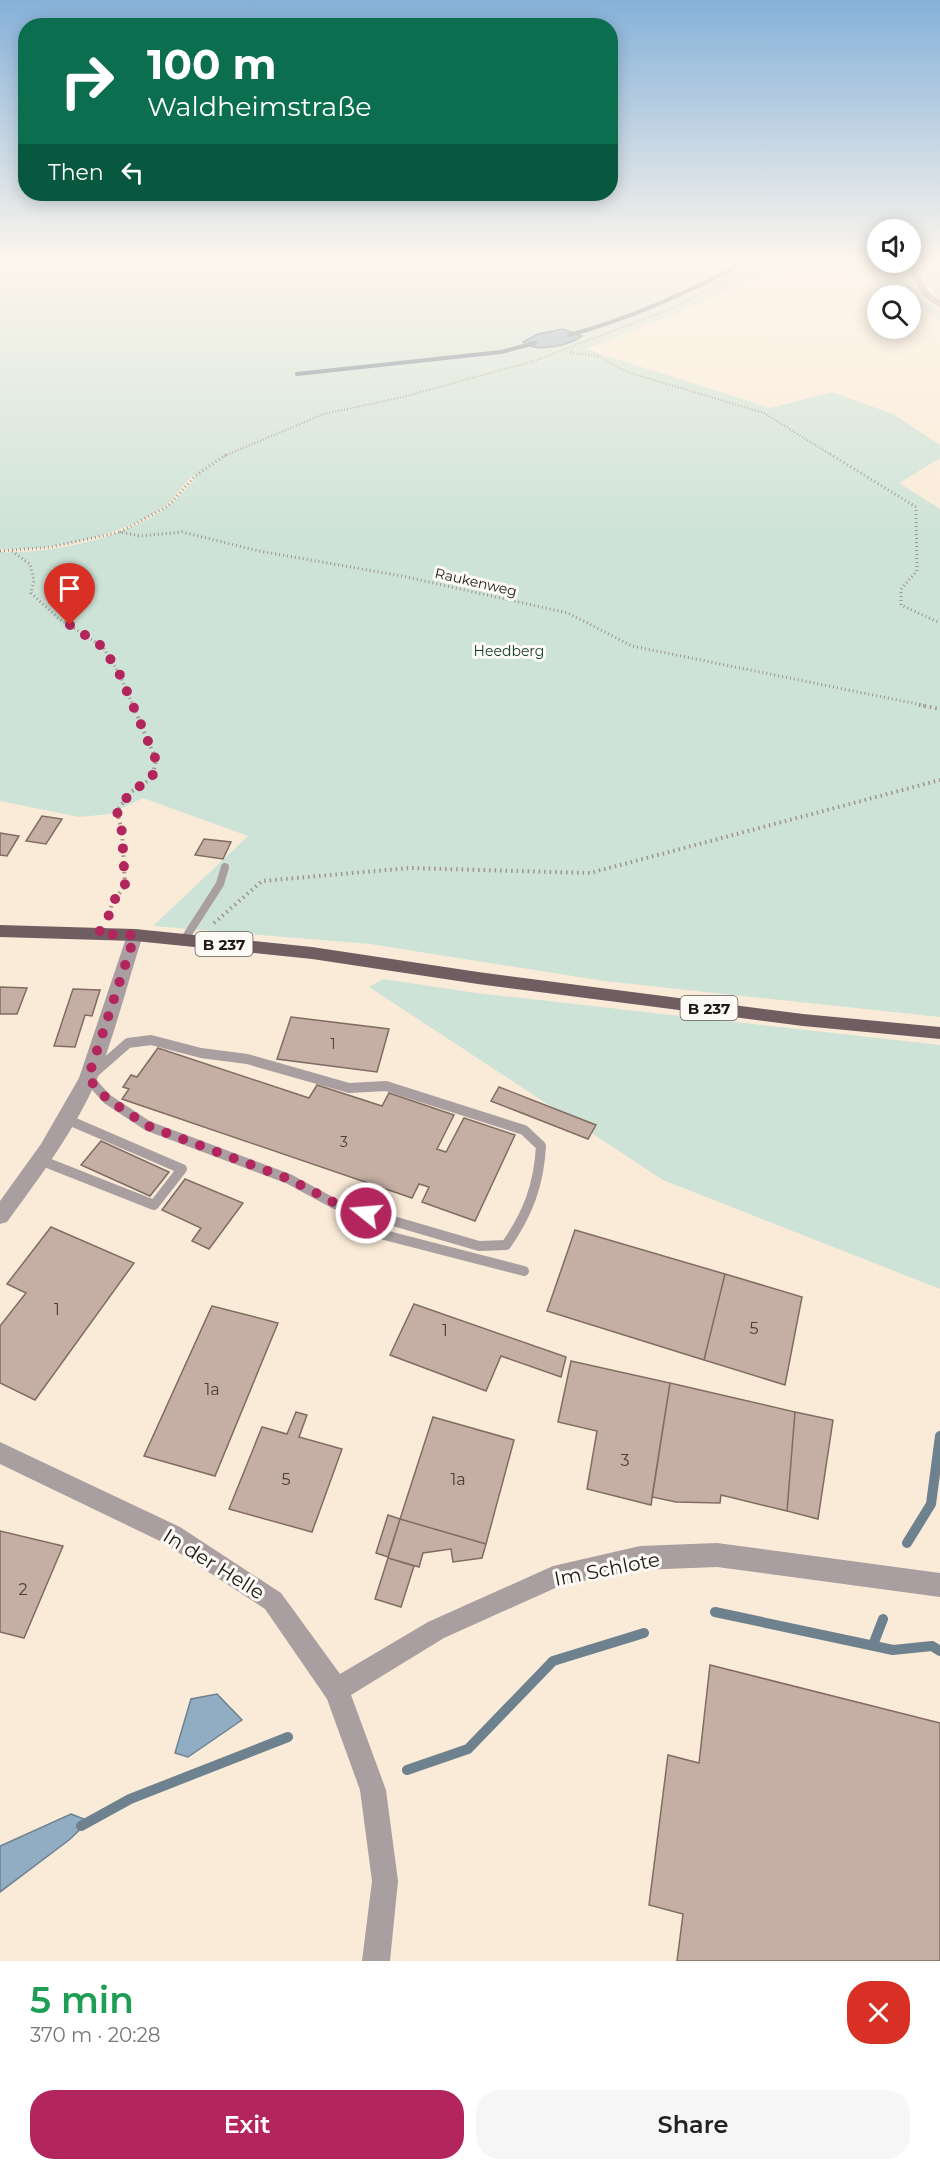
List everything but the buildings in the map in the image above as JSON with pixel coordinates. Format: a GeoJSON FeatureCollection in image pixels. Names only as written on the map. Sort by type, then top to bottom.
{"type":"FeatureCollection","features":[{"type":"Feature","properties":{"kind":"main road","name":"B 237"},"geometry":{"type":"LineString","coordinates":[[0,931],[135,935],[312,953],[478,978],[803,1020],[940,1033]]}},
{"type":"Feature","properties":{"kind":"street"},"geometry":{"type":"LineString","coordinates":[[0,1216],[40,1160],[88,1078],[135,935]]}},
{"type":"Feature","properties":{"kind":"street","name":"In der Helle"},"geometry":{"type":"LineString","coordinates":[[0,1453],[172,1535],[273,1602],[336,1690],[354,1733],[373,1791],[384,1881],[376,1961]]}},
{"type":"Feature","properties":{"kind":"street","name":"Im Schlote"},"geometry":{"type":"LineString","coordinates":[[336,1690],[436,1630],[561,1574],[640,1558],[717,1555],[940,1585]]}},
{"type":"Feature","properties":{"kind":"lane"},"geometry":{"type":"LineString","coordinates":[[188,940],[220,884],[225,867]]}},
{"type":"Feature","properties":{"kind":"lane"},"geometry":{"type":"LineString","coordinates":[[151,1040],[201,1053],[248,1059],[349,1088],[386,1086],[524,1130],[541,1146],[541,1173],[521,1225],[506,1245],[478,1246],[335,1203],[289,1179],[148,1126],[107,1099],[88,1078],[128,1043],[151,1040]]}},
{"type":"Feature","properties":{"kind":"lane"},"geometry":{"type":"LineString","coordinates":[[40,1160],[154,1205],[182,1169],[66,1119]]}},
{"type":"Feature","properties":{"kind":"lane"},"geometry":{"type":"LineString","coordinates":[[366,1213],[363,1221],[365,1230],[524,1271]]}},
{"type":"Feature","properties":{"kind":"path"},"geometry":{"type":"LineString","coordinates":[[120,532],[168,506],[195,476],[225,455],[324,414],[403,397],[564,351]]}},
{"type":"Feature","properties":{"kind":"path"},"geometry":{"type":"LineString","coordinates":[[571,351],[570,353],[598,356],[627,372],[764,413],[916,507],[917,571],[901,589],[900,605],[940,623]]}},
{"type":"Feature","properties":{"kind":"path","name":"Raukenweg"},"geometry":{"type":"LineString","coordinates":[[0,551],[51,547],[120,532],[140,536],[182,532],[259,551],[402,576],[568,613],[632,646],[940,709]]}},
{"type":"Feature","properties":{"kind":"path"},"geometry":{"type":"LineString","coordinates":[[12,551],[30,564],[34,581],[31,593],[39,602],[58,618],[103,647],[120,675],[156,760],[152,778],[131,792],[117,811],[122,832],[125,886],[112,903],[108,918],[98,934]]}},
{"type":"Feature","properties":{"kind":"path"},"geometry":{"type":"LineString","coordinates":[[188,940],[262,881],[410,868],[590,873],[940,780]]}},
{"type":"Feature","properties":{"kind":"green space","name":"Heedberg"},"geometry":{"type":"Polygon","coordinates":[[[0,351],[591,351],[770,408],[832,392],[893,414],[940,445],[940,458],[899,483],[940,509],[940,1017],[604,981],[370,944],[153,926],[248,836],[143,798],[110,814],[79,817],[0,801],[0,552],[47,550],[99,539],[124,530],[148,519],[168,506],[190,485],[197,473],[165,506],[129,525],[86,540],[41,548],[0,549],[0,351]]]}},
{"type":"Feature","properties":{"kind":"green space"},"geometry":{"type":"Polygon","coordinates":[[[383,979],[476,993],[940,1045],[940,1289],[663,1180],[369,987],[383,979]]]}},
{"type":"Feature","properties":{"kind":"water"},"geometry":{"type":"Polygon","coordinates":[[[217,1694],[242,1720],[188,1757],[175,1753],[191,1699],[217,1694]]]}},
{"type":"Feature","properties":{"kind":"water"},"geometry":{"type":"Polygon","coordinates":[[[71,1814],[89,1821],[69,1840],[0,1892],[0,1846],[71,1814]]]}},
{"type":"Feature","properties":{"kind":"waterway"},"geometry":{"type":"LineString","coordinates":[[297,374],[507,351]]}},
{"type":"Feature","properties":{"kind":"waterway"},"geometry":{"type":"LineString","coordinates":[[907,1543],[931,1504],[940,1436]]}},
{"type":"Feature","properties":{"kind":"waterway"},"geometry":{"type":"LineString","coordinates":[[715,1612],[893,1650],[932,1646],[940,1651]]}},
{"type":"Feature","properties":{"kind":"waterway"},"geometry":{"type":"LineString","coordinates":[[873,1645],[883,1619]]}},
{"type":"Feature","properties":{"kind":"waterway"},"geometry":{"type":"LineString","coordinates":[[407,1770],[468,1749],[553,1661],[644,1633]]}},
{"type":"Feature","properties":{"kind":"waterway"},"geometry":{"type":"LineString","coordinates":[[81,1826],[130,1799],[288,1737]]}},
{"type":"Feature","properties":{"kind":"route"},"geometry":{"type":"LineString","coordinates":[[70,625],[103,647],[120,675],[156,760],[152,778],[131,792],[117,811],[122,832],[125,886],[112,903],[108,918],[98,934],[135,935],[88,1078],[107,1099],[148,1126],[289,1179],[335,1203],[366,1213]]}}]}
